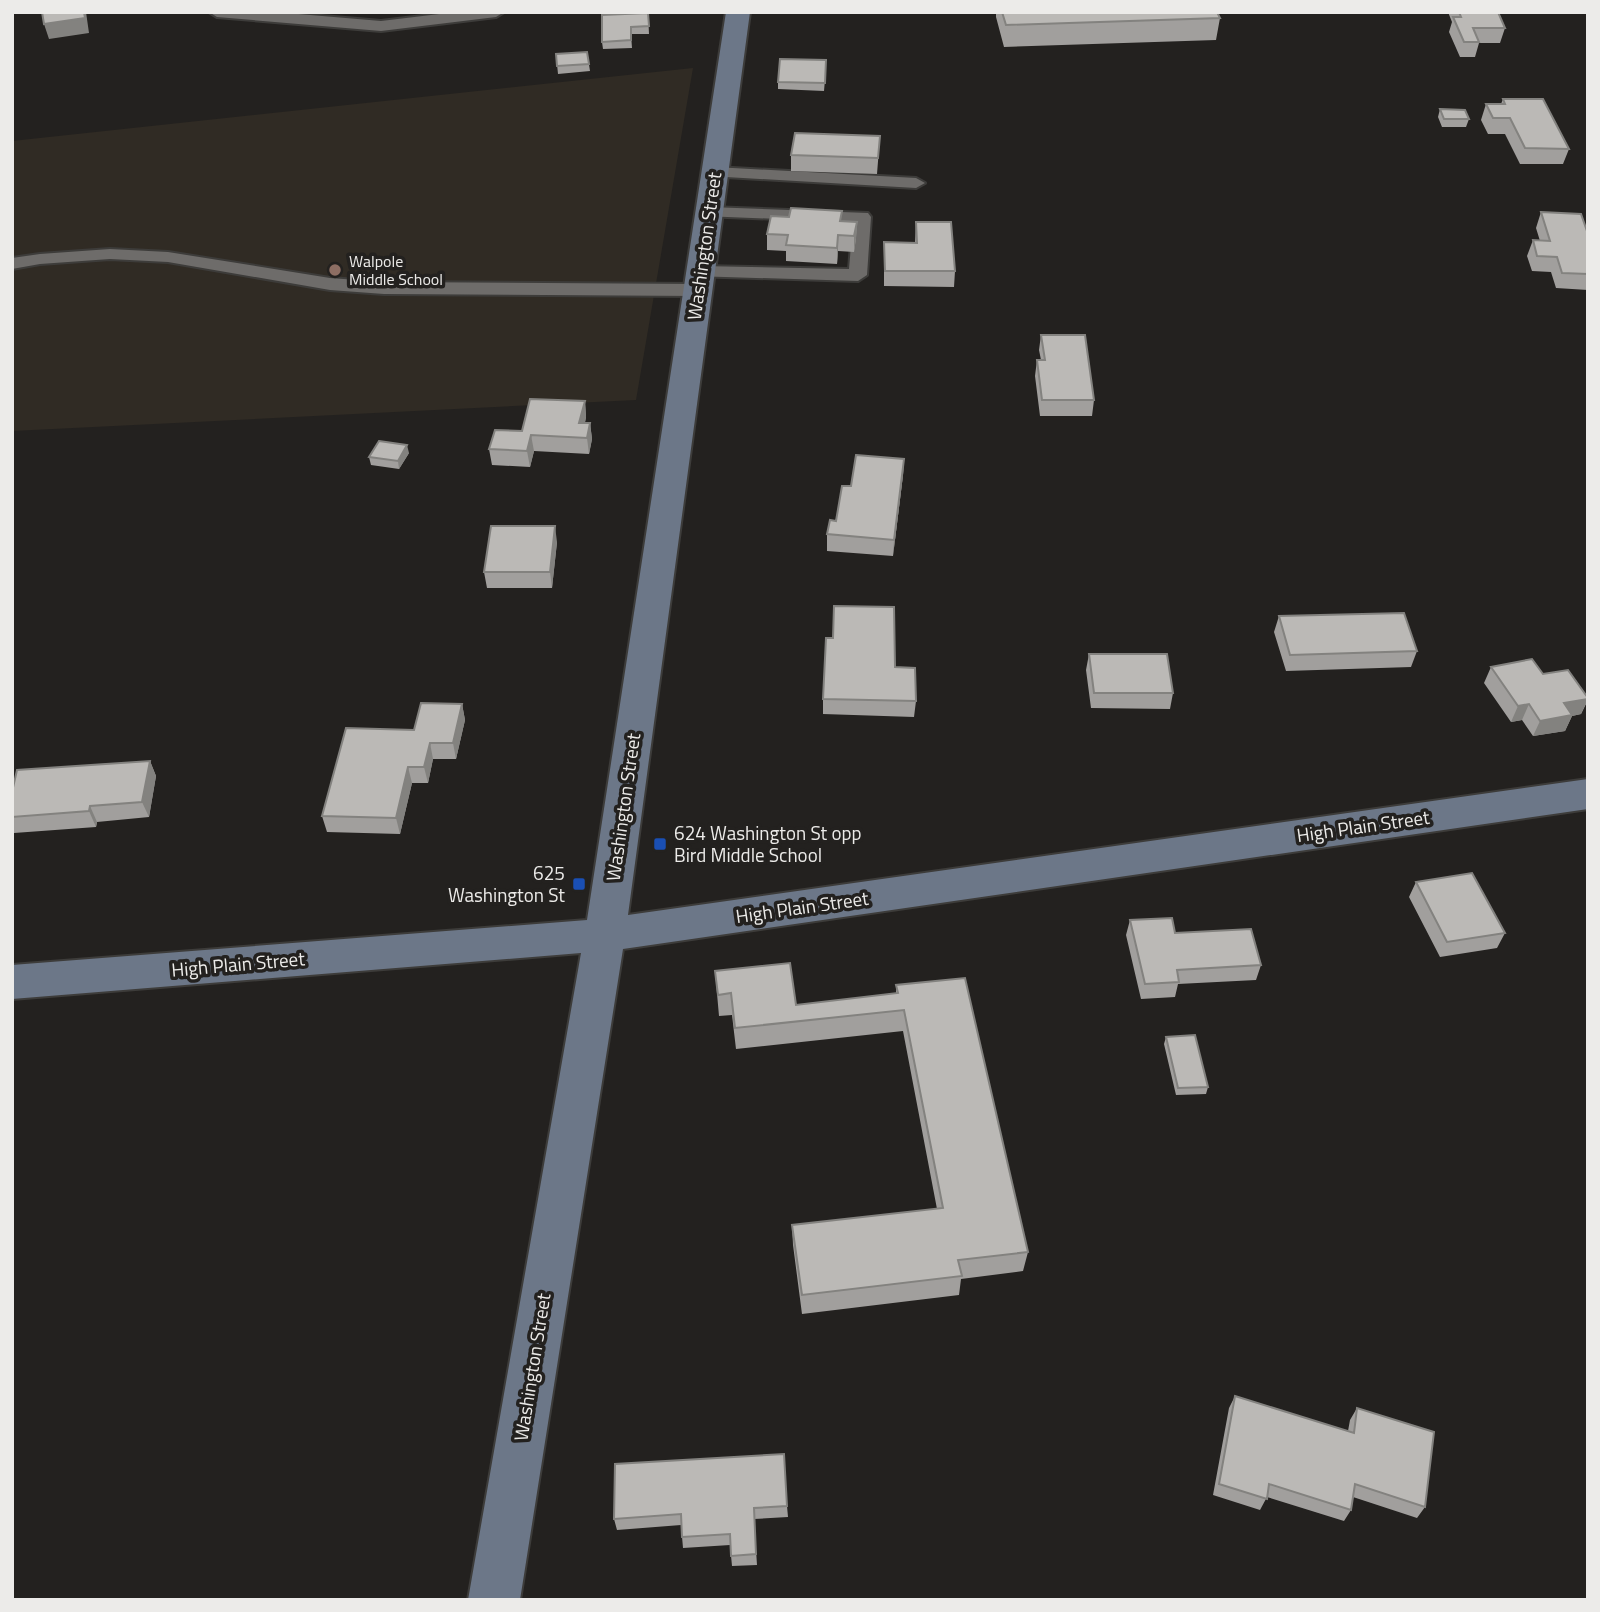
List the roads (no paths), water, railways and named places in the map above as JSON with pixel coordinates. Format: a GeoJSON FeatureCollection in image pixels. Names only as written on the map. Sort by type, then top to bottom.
{"type":"FeatureCollection","features":[{"type":"Feature","properties":{"kind":"main road","name":"Washington Street"},"geometry":{"type":"LineString","coordinates":[[494,1600],[604,935],[738,12]]}},
{"type":"Feature","properties":{"kind":"main road","name":"High Plain Street"},"geometry":{"type":"LineString","coordinates":[[12,982],[604,935],[1588,793]]}},
{"type":"Feature","properties":{"kind":"lane"},"geometry":{"type":"LineString","coordinates":[[217,12],[381,26],[496,12]]}},
{"type":"Feature","properties":{"kind":"lane"},"geometry":{"type":"LineString","coordinates":[[715,172],[916,183]]}},
{"type":"Feature","properties":{"kind":"lane"},"geometry":{"type":"LineString","coordinates":[[12,264],[40,259],[110,254],[168,257],[330,284],[384,288],[858,275],[862,218],[709,212]]}},
{"type":"Feature","properties":{"kind":"place","name":"Walpole Middle School"},"geometry":{"type":"Point","coordinates":[335,270]}},
{"type":"Feature","properties":{"kind":"place","name":"624 Washington St opp Bird Middle School"},"geometry":{"type":"Point","coordinates":[660,844]}},
{"type":"Feature","properties":{"kind":"place","name":"625 Washington St"},"geometry":{"type":"Point","coordinates":[579,884]}}]}
